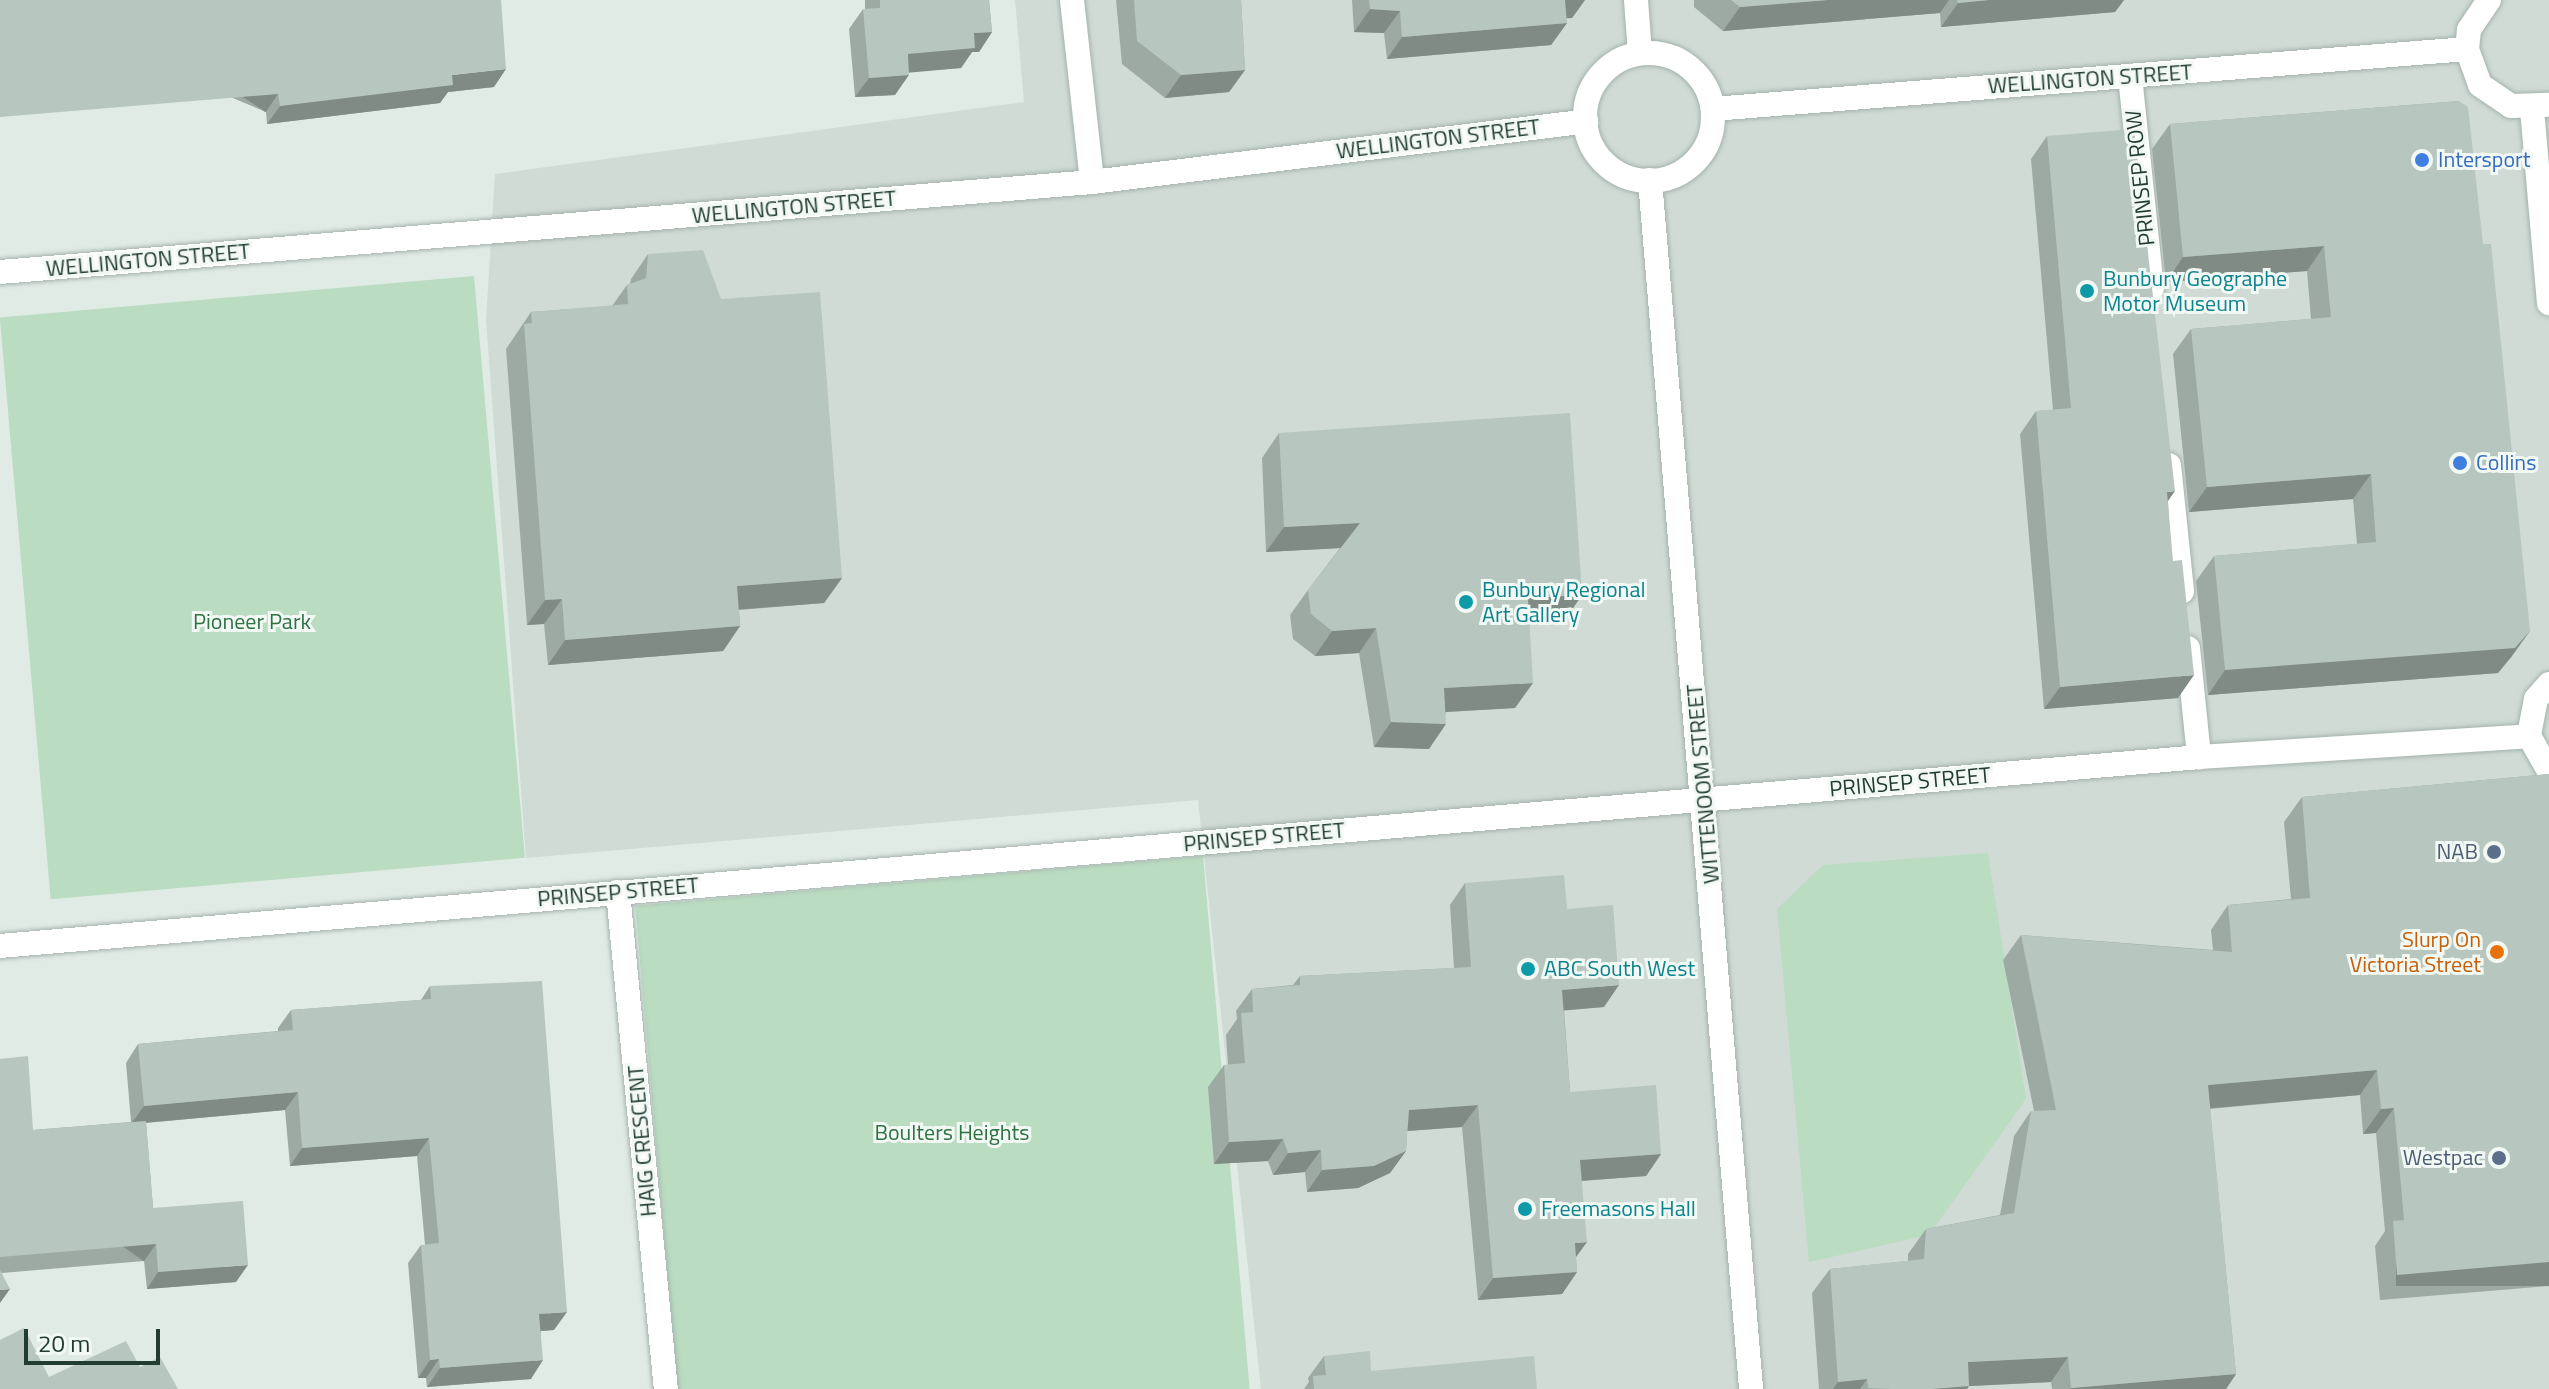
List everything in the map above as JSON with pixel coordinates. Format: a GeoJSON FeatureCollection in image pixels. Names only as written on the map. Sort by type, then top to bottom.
{"type":"FeatureCollection","features":[{"type":"Feature","properties":{"kind":"street"},"geometry":{"type":"LineString","coordinates":[[1072,0],[1092,182]]}},
{"type":"Feature","properties":{"kind":"street"},"geometry":{"type":"LineString","coordinates":[[1636,0],[1640,53]]}},
{"type":"Feature","properties":{"kind":"street"},"geometry":{"type":"LineString","coordinates":[[2489,0],[2469,30],[2467,49],[2480,85],[2511,106],[2541,107],[2549,303]]}},
{"type":"Feature","properties":{"kind":"street","name":"WELLINGTON STREET"},"geometry":{"type":"LineString","coordinates":[[1713,109],[2467,49]]}},
{"type":"Feature","properties":{"kind":"street"},"geometry":{"type":"LineString","coordinates":[[1640,53],[1680,60],[1702,81],[1713,109],[1713,129],[1693,164],[1650,180],[1614,171],[1598,156],[1586,121],[1590,92],[1602,74],[1640,53]]}},
{"type":"Feature","properties":{"kind":"street","name":"PRINSEP ROW"},"geometry":{"type":"LineString","coordinates":[[2130,76],[2154,314]]}},
{"type":"Feature","properties":{"kind":"street","name":"WELLINGTON STREET"},"geometry":{"type":"LineString","coordinates":[[0,272],[1092,182],[1586,121]]}},
{"type":"Feature","properties":{"kind":"street","name":"WITTENOOM STREET"},"geometry":{"type":"LineString","coordinates":[[1650,180],[1705,800],[1751,1389]]}},
{"type":"Feature","properties":{"kind":"street"},"geometry":{"type":"LineString","coordinates":[[2167,440],[2199,757]]}},
{"type":"Feature","properties":{"kind":"street"},"geometry":{"type":"LineString","coordinates":[[2549,684],[2536,699],[2529,736],[2549,771]]}},
{"type":"Feature","properties":{"kind":"street","name":"PRINSEP STREET"},"geometry":{"type":"LineString","coordinates":[[0,946],[2199,757],[2529,736]]}},
{"type":"Feature","properties":{"kind":"street","name":"HAIG CRESCENT"},"geometry":{"type":"LineString","coordinates":[[618,892],[666,1389]]}},
{"type":"Feature","properties":{"kind":"shaded area"},"geometry":{"type":"Polygon","coordinates":[[[1015,0],[2549,0],[2549,1389],[1261,1389],[1198,800],[526,858],[486,320],[495,174],[1024,102],[1015,0]]]}},
{"type":"Feature","properties":{"kind":"green space","name":"Pioneer Park"},"geometry":{"type":"Polygon","coordinates":[[[474,276],[525,858],[51,899],[0,317],[474,276]]]}},
{"type":"Feature","properties":{"kind":"green space"},"geometry":{"type":"Polygon","coordinates":[[[1988,853],[2026,1099],[1929,1235],[1809,1262],[1777,909],[1823,865],[1988,853]]]}},
{"type":"Feature","properties":{"kind":"green space","name":"Boulters Heights"},"geometry":{"type":"Polygon","coordinates":[[[1203,856],[1250,1389],[677,1389],[635,906],[1203,856]]]}},
{"type":"Feature","properties":{"kind":"building"},"geometry":{"type":"Polygon","coordinates":[[[0,0],[501,0],[506,69],[452,75],[453,85],[280,106],[278,94],[0,117],[0,0]]]}},
{"type":"Feature","properties":{"kind":"building"},"geometry":{"type":"Polygon","coordinates":[[[880,0],[989,0],[992,32],[974,33],[975,48],[908,54],[909,75],[869,78],[863,9],[880,8],[880,0]]]}},
{"type":"Feature","properties":{"kind":"building"},"geometry":{"type":"Polygon","coordinates":[[[1134,0],[1241,0],[1245,70],[1181,75],[1137,41],[1134,0]]]}},
{"type":"Feature","properties":{"kind":"building"},"geometry":{"type":"Polygon","coordinates":[[[1369,0],[1565,0],[1567,23],[1402,37],[1400,11],[1370,9],[1369,0]]]}},
{"type":"Feature","properties":{"kind":"building"},"geometry":{"type":"Polygon","coordinates":[[[1731,0],[1828,0],[1740,7],[1731,0]]]}},
{"type":"Feature","properties":{"kind":"building"},"geometry":{"type":"Polygon","coordinates":[[[1957,0],[1989,0],[1958,3],[1957,0]]]}},
{"type":"Feature","properties":{"kind":"building"},"geometry":{"type":"Polygon","coordinates":[[[2459,101],[2468,107],[2483,244],[2491,244],[2530,631],[2515,648],[2225,670],[2214,556],[2376,542],[2371,474],[2207,487],[2191,329],[2331,317],[2324,246],[2183,257],[2170,124],[2459,101]]]}},
{"type":"Feature","properties":{"kind":"building"},"geometry":{"type":"Polygon","coordinates":[[[2134,129],[2175,491],[2167,492],[2173,561],[2182,560],[2194,675],[2060,687],[2036,411],[2071,408],[2047,136],[2134,129]]]}},
{"type":"Feature","properties":{"kind":"building"},"geometry":{"type":"Polygon","coordinates":[[[703,250],[721,299],[820,292],[842,578],[737,586],[740,626],[565,640],[562,599],[545,600],[524,324],[532,323],[531,312],[628,304],[627,285],[646,278],[648,254],[703,250]]]}},
{"type":"Feature","properties":{"kind":"building","name":"Bunbury Regional Art Gallery"},"geometry":{"type":"Polygon","coordinates":[[[1570,413],[1582,595],[1528,598],[1533,683],[1444,688],[1446,724],[1391,722],[1376,628],[1332,631],[1311,614],[1308,590],[1360,523],[1284,527],[1279,433],[1570,413]]]}},
{"type":"Feature","properties":{"kind":"building"},"geometry":{"type":"Polygon","coordinates":[[[2549,774],[2549,1262],[2397,1275],[2393,1221],[2404,1220],[2394,1108],[2381,1109],[2377,1070],[2208,1085],[2236,1374],[2071,1388],[2068,1357],[1968,1362],[1969,1386],[1892,1389],[1868,1388],[1867,1379],[1838,1382],[1830,1269],[1924,1259],[1926,1229],[2014,1213],[2031,1111],[2056,1110],[2021,935],[2232,952],[2228,905],[2310,898],[2302,797],[2549,774]]]}},
{"type":"Feature","properties":{"kind":"building"},"geometry":{"type":"Polygon","coordinates":[[[1564,875],[1567,909],[1613,905],[1619,985],[1562,990],[1570,1092],[1656,1085],[1661,1154],[1580,1160],[1587,1242],[1575,1243],[1577,1272],[1493,1278],[1478,1105],[1409,1110],[1406,1151],[1374,1166],[1322,1170],[1321,1150],[1288,1153],[1283,1139],[1229,1142],[1224,1065],[1245,1063],[1241,1013],[1253,1012],[1252,989],[1300,985],[1300,976],[1471,967],[1465,883],[1564,875]]]}},
{"type":"Feature","properties":{"kind":"building"},"geometry":{"type":"Polygon","coordinates":[[[542,981],[567,1312],[539,1314],[543,1360],[440,1368],[439,1359],[430,1360],[421,1245],[439,1243],[429,1138],[302,1148],[298,1092],[144,1106],[138,1044],[293,1030],[291,1010],[431,999],[430,986],[542,981]]]}},
{"type":"Feature","properties":{"kind":"building"},"geometry":{"type":"Polygon","coordinates":[[[28,1056],[33,1130],[146,1121],[153,1208],[243,1201],[248,1265],[158,1272],[156,1244],[0,1257],[0,1059],[28,1056]]]}},
{"type":"Feature","properties":{"kind":"building"},"geometry":{"type":"Polygon","coordinates":[[[0,1270],[10,1289],[0,1290],[0,1270]]]}},
{"type":"Feature","properties":{"kind":"building"},"geometry":{"type":"Polygon","coordinates":[[[24,1328],[49,1377],[126,1341],[140,1367],[160,1357],[178,1389],[0,1389],[0,1340],[24,1328]]]}},
{"type":"Feature","properties":{"kind":"building"},"geometry":{"type":"Polygon","coordinates":[[[1370,1351],[1371,1371],[1534,1356],[1537,1389],[1314,1389],[1313,1376],[1326,1375],[1324,1356],[1370,1351]]]}},
{"type":"Feature","properties":{"kind":"place","name":"Intersport"},"geometry":{"type":"Point","coordinates":[2422,160]}},
{"type":"Feature","properties":{"kind":"place","name":"Bunbury Geographe Motor Museum"},"geometry":{"type":"Point","coordinates":[2087,291]}},
{"type":"Feature","properties":{"kind":"place","name":"Collins"},"geometry":{"type":"Point","coordinates":[2460,463]}},
{"type":"Feature","properties":{"kind":"place","name":"Bunbury Regional Art Gallery"},"geometry":{"type":"Point","coordinates":[1466,602]}},
{"type":"Feature","properties":{"kind":"place","name":"NAB"},"geometry":{"type":"Point","coordinates":[2494,852]}},
{"type":"Feature","properties":{"kind":"place","name":"Slurp On Victoria Street"},"geometry":{"type":"Point","coordinates":[2497,952]}},
{"type":"Feature","properties":{"kind":"place","name":"ABC South West"},"geometry":{"type":"Point","coordinates":[1528,969]}},
{"type":"Feature","properties":{"kind":"place","name":"Westpac"},"geometry":{"type":"Point","coordinates":[2499,1158]}},
{"type":"Feature","properties":{"kind":"place","name":"Freemasons Hall"},"geometry":{"type":"Point","coordinates":[1525,1209]}}]}
